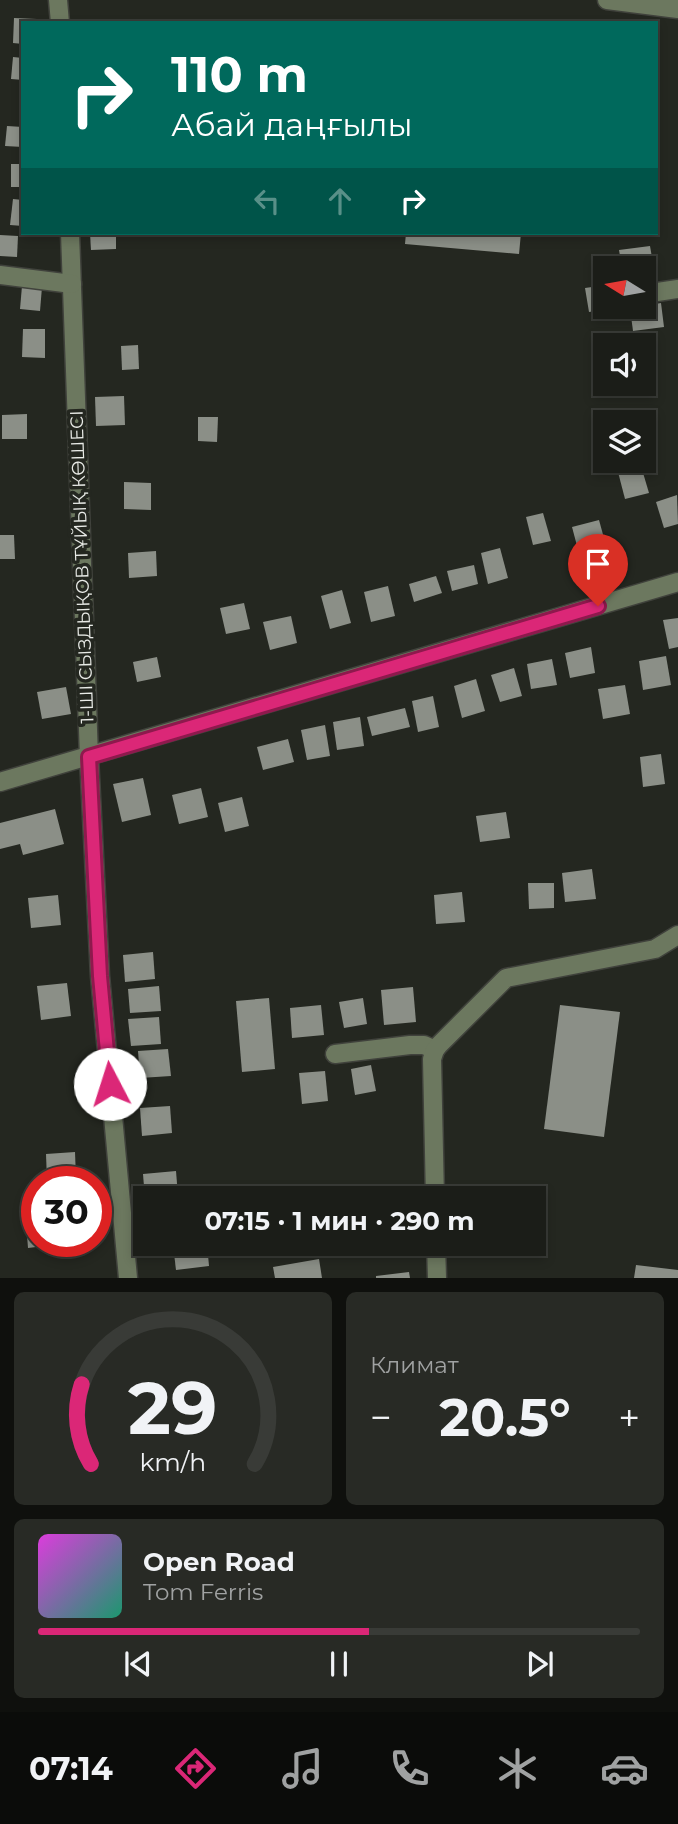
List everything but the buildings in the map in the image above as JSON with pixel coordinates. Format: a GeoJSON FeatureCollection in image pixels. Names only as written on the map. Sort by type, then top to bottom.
{"type":"FeatureCollection","features":[{"type":"Feature","properties":{"kind":"street"},"geometry":{"type":"LineString","coordinates":[[58,0],[60,21]]}},
{"type":"Feature","properties":{"kind":"street"},"geometry":{"type":"LineString","coordinates":[[607,0],[678,9]]}},
{"type":"Feature","properties":{"kind":"street","name":"1-ШІ СЫЗДЫҚОВ ТҰЙЫҚ КӨШЕСІ"},"geometry":{"type":"LineString","coordinates":[[70,235],[89,757],[100,976],[128,1278]]}},
{"type":"Feature","properties":{"kind":"street"},"geometry":{"type":"LineString","coordinates":[[0,275],[72,284]]}},
{"type":"Feature","properties":{"kind":"street"},"geometry":{"type":"LineString","coordinates":[[656,292],[678,289]]}},
{"type":"Feature","properties":{"kind":"street"},"geometry":{"type":"LineString","coordinates":[[0,782],[678,582]]}},
{"type":"Feature","properties":{"kind":"street"},"geometry":{"type":"LineString","coordinates":[[435,1186],[432,1059],[435,1050],[506,978],[655,949],[678,935]]}},
{"type":"Feature","properties":{"kind":"street"},"geometry":{"type":"LineString","coordinates":[[335,1054],[410,1045],[424,1045],[435,1050]]}},
{"type":"Feature","properties":{"kind":"street"},"geometry":{"type":"LineString","coordinates":[[436,1256],[437,1278]]}},
{"type":"Feature","properties":{"kind":"route"},"geometry":{"type":"LineString","coordinates":[[110,1084],[100,976],[89,757],[598,606]]}}]}
